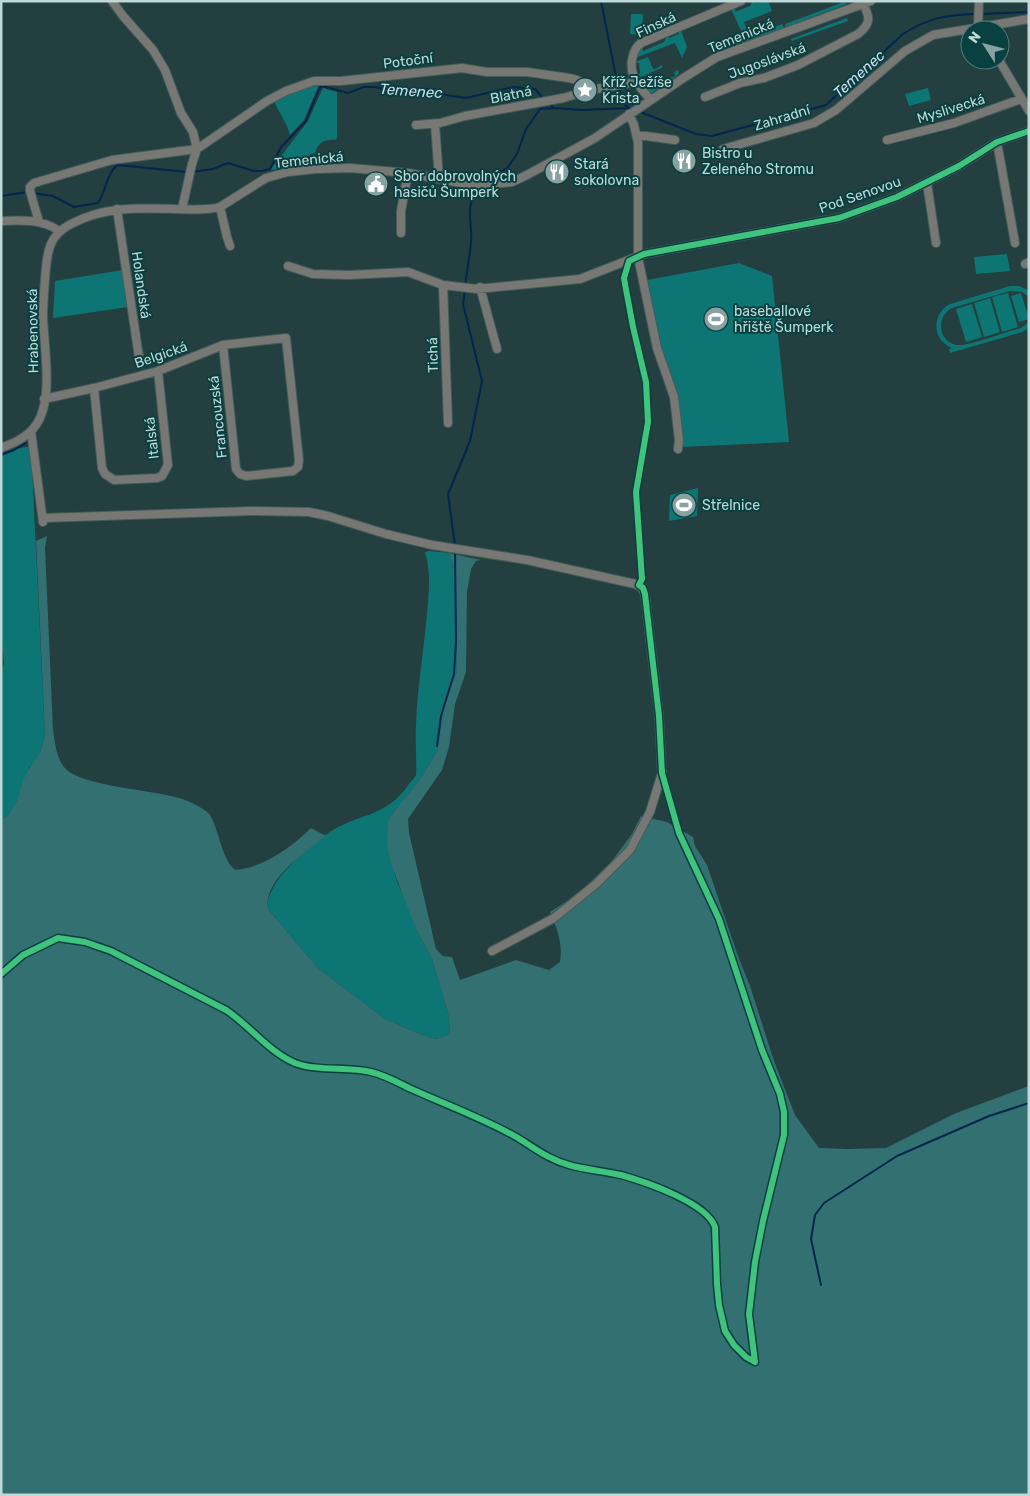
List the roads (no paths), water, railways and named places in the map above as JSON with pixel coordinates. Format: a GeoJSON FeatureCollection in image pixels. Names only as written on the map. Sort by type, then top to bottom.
{"type":"FeatureCollection","features":[{"type":"Feature","properties":{"kind":"street"},"geometry":{"type":"LineString","coordinates":[[112,1],[154,50],[165,70],[182,113],[192,132],[197,149],[182,209]]}},
{"type":"Feature","properties":{"kind":"street","name":"Finská"},"geometry":{"type":"LineString","coordinates":[[636,82],[632,73],[634,52],[642,44],[741,1]]}},
{"type":"Feature","properties":{"kind":"street","name":"Jugoslávská"},"geometry":{"type":"LineString","coordinates":[[705,97],[740,83],[764,78],[798,66],[858,34],[868,24],[869,17],[866,2]]}},
{"type":"Feature","properties":{"kind":"street","name":"Temenická"},"geometry":{"type":"LineString","coordinates":[[59,231],[81,219],[117,209],[132,207],[206,210],[220,206],[258,182],[288,172],[350,168],[408,172],[476,186],[512,182],[579,147],[717,57],[866,2]]}},
{"type":"Feature","properties":{"kind":"street","name":"Zahradní"},"geometry":{"type":"LineString","coordinates":[[1010,22],[1029,19]]}},
{"type":"Feature","properties":{"kind":"street","name":"Zahradní"},"geometry":{"type":"LineString","coordinates":[[723,149],[814,123],[836,110],[905,51],[920,41],[933,35],[960,30]]}},
{"type":"Feature","properties":{"kind":"street","name":"Potoční"},"geometry":{"type":"LineString","coordinates":[[39,222],[30,187],[38,182],[112,160],[197,149],[267,101],[314,81],[341,81],[462,68],[487,72],[527,72],[569,78],[577,80],[591,90]]}},
{"type":"Feature","properties":{"kind":"street"},"geometry":{"type":"LineString","coordinates":[[1005,70],[1029,111]]}},
{"type":"Feature","properties":{"kind":"street"},"geometry":{"type":"LineString","coordinates":[[591,90],[636,82],[648,102]]}},
{"type":"Feature","properties":{"kind":"street","name":"Blatná"},"geometry":{"type":"LineString","coordinates":[[416,125],[435,124],[591,90]]}},
{"type":"Feature","properties":{"kind":"street","name":"Myslivecká"},"geometry":{"type":"LineString","coordinates":[[887,140],[954,122],[1021,99]]}},
{"type":"Feature","properties":{"kind":"street"},"geometry":{"type":"LineString","coordinates":[[631,113],[637,136],[638,257],[657,348],[674,397],[679,440],[678,449]]}},
{"type":"Feature","properties":{"kind":"street"},"geometry":{"type":"LineString","coordinates":[[435,124],[439,179]]}},
{"type":"Feature","properties":{"kind":"street","name":"Pod Senovou"},"geometry":{"type":"LineString","coordinates":[[288,266],[313,274],[350,275],[408,272],[443,285],[477,289],[480,287],[580,279],[644,254],[839,218],[897,197],[959,166],[997,142],[1029,132]]}},
{"type":"Feature","properties":{"kind":"street"},"geometry":{"type":"LineString","coordinates":[[637,136],[675,140]]}},
{"type":"Feature","properties":{"kind":"street"},"geometry":{"type":"LineString","coordinates":[[997,142],[1015,244]]}},
{"type":"Feature","properties":{"kind":"street"},"geometry":{"type":"LineString","coordinates":[[401,233],[401,211],[408,172]]}},
{"type":"Feature","properties":{"kind":"street"},"geometry":{"type":"LineString","coordinates":[[927,183],[936,243]]}},
{"type":"Feature","properties":{"kind":"street"},"geometry":{"type":"LineString","coordinates":[[220,206],[226,237],[230,246]]}},
{"type":"Feature","properties":{"kind":"street","name":"Holandská"},"geometry":{"type":"LineString","coordinates":[[117,209],[140,364]]}},
{"type":"Feature","properties":{"kind":"street"},"geometry":{"type":"LineString","coordinates":[[1,221],[39,222],[51,225],[59,231]]}},
{"type":"Feature","properties":{"kind":"street","name":"Hrabenovská"},"geometry":{"type":"LineString","coordinates":[[31,431],[39,420],[44,399],[47,364],[44,301],[47,261],[50,246],[59,231]]}},
{"type":"Feature","properties":{"kind":"street","name":"Tichá"},"geometry":{"type":"LineString","coordinates":[[443,285],[448,423]]}},
{"type":"Feature","properties":{"kind":"street"},"geometry":{"type":"LineString","coordinates":[[480,287],[497,349]]}},
{"type":"Feature","properties":{"kind":"street","name":"Belgická"},"geometry":{"type":"LineString","coordinates":[[44,399],[158,371],[223,345],[286,338]]}},
{"type":"Feature","properties":{"kind":"street","name":"Francouzská"},"geometry":{"type":"LineString","coordinates":[[223,345],[236,469],[240,474],[246,476],[287,473],[298,467],[299,460],[286,338]]}},
{"type":"Feature","properties":{"kind":"street","name":"Italská"},"geometry":{"type":"LineString","coordinates":[[94,388],[102,468],[105,474],[114,480],[158,478],[162,476],[168,465],[158,371]]}},
{"type":"Feature","properties":{"kind":"street"},"geometry":{"type":"LineString","coordinates":[[1,448],[24,437],[31,431]]}},
{"type":"Feature","properties":{"kind":"street"},"geometry":{"type":"LineString","coordinates":[[31,431],[43,520],[252,511],[309,512],[432,545],[527,560],[635,584],[643,588],[659,716],[662,774],[650,812],[630,850],[596,884],[554,918],[492,951]]}},
{"type":"Feature","properties":{"kind":"waterway"},"geometry":{"type":"LineString","coordinates":[[601,1],[617,82]]}},
{"type":"Feature","properties":{"kind":"waterway","name":"Temenec"},"geometry":{"type":"LineString","coordinates":[[980,14],[1029,12]]}},
{"type":"Feature","properties":{"kind":"waterway","name":"Temenec"},"geometry":{"type":"LineString","coordinates":[[638,111],[696,134],[712,136],[826,105],[903,34],[921,24],[938,18],[975,14]]}},
{"type":"Feature","properties":{"kind":"waterway","name":"Temenec"},"geometry":{"type":"LineString","coordinates":[[192,172],[213,169],[228,163],[254,171],[270,169],[281,147],[306,121],[322,86],[348,93],[364,87],[375,87],[407,93],[413,90],[433,89],[446,95],[466,98],[513,87],[535,89],[544,99]]}},
{"type":"Feature","properties":{"kind":"waterway"},"geometry":{"type":"LineString","coordinates":[[618,87],[625,105],[628,107]]}},
{"type":"Feature","properties":{"kind":"waterway","name":"Temenec"},"geometry":{"type":"LineString","coordinates":[[548,103],[554,108],[582,110],[629,108],[633,110]]}},
{"type":"Feature","properties":{"kind":"waterway"},"geometry":{"type":"LineString","coordinates":[[486,182],[508,167],[517,154],[526,129],[540,109],[554,108]]}},
{"type":"Feature","properties":{"kind":"waterway","name":"Temenec"},"geometry":{"type":"LineString","coordinates":[[33,193],[53,196],[74,207],[98,203],[109,177],[118,165],[187,172]]}},
{"type":"Feature","properties":{"kind":"waterway"},"geometry":{"type":"LineString","coordinates":[[465,285],[471,242],[470,211],[477,189]]}},
{"type":"Feature","properties":{"kind":"waterway","name":"Temenec"},"geometry":{"type":"LineString","coordinates":[[1,196],[28,192]]}},
{"type":"Feature","properties":{"kind":"waterway"},"geometry":{"type":"LineString","coordinates":[[455,546],[448,494],[470,441],[482,381],[463,304],[465,290]]}},
{"type":"Feature","properties":{"kind":"waterway"},"geometry":{"type":"LineString","coordinates":[[1,455],[29,441]]}},
{"type":"Feature","properties":{"kind":"waterway"},"geometry":{"type":"LineString","coordinates":[[437,746],[441,716],[454,674],[456,641],[455,551]]}},
{"type":"Feature","properties":{"kind":"waterway"},"geometry":{"type":"LineString","coordinates":[[821,1285],[811,1239],[815,1215],[824,1203],[897,1156],[989,1116],[1029,1103]]}},
{"type":"Feature","properties":{"kind":"place","name":"Kříž Ježíše Krista"},"geometry":{"type":"Point","coordinates":[585,90]}},
{"type":"Feature","properties":{"kind":"place","name":"Bistro u Zeleného Stromu"},"geometry":{"type":"Point","coordinates":[684,161]}},
{"type":"Feature","properties":{"kind":"place","name":"Stará sokolovna"},"geometry":{"type":"Point","coordinates":[557,172]}},
{"type":"Feature","properties":{"kind":"place","name":"Sbor dobrovolných hasičů Šumperk"},"geometry":{"type":"Point","coordinates":[376,184]}},
{"type":"Feature","properties":{"kind":"place","name":"baseballové hřiště Šumperk"},"geometry":{"type":"Point","coordinates":[716,319]}},
{"type":"Feature","properties":{"kind":"place","name":"Střelnice"},"geometry":{"type":"Point","coordinates":[684,505]}}]}
